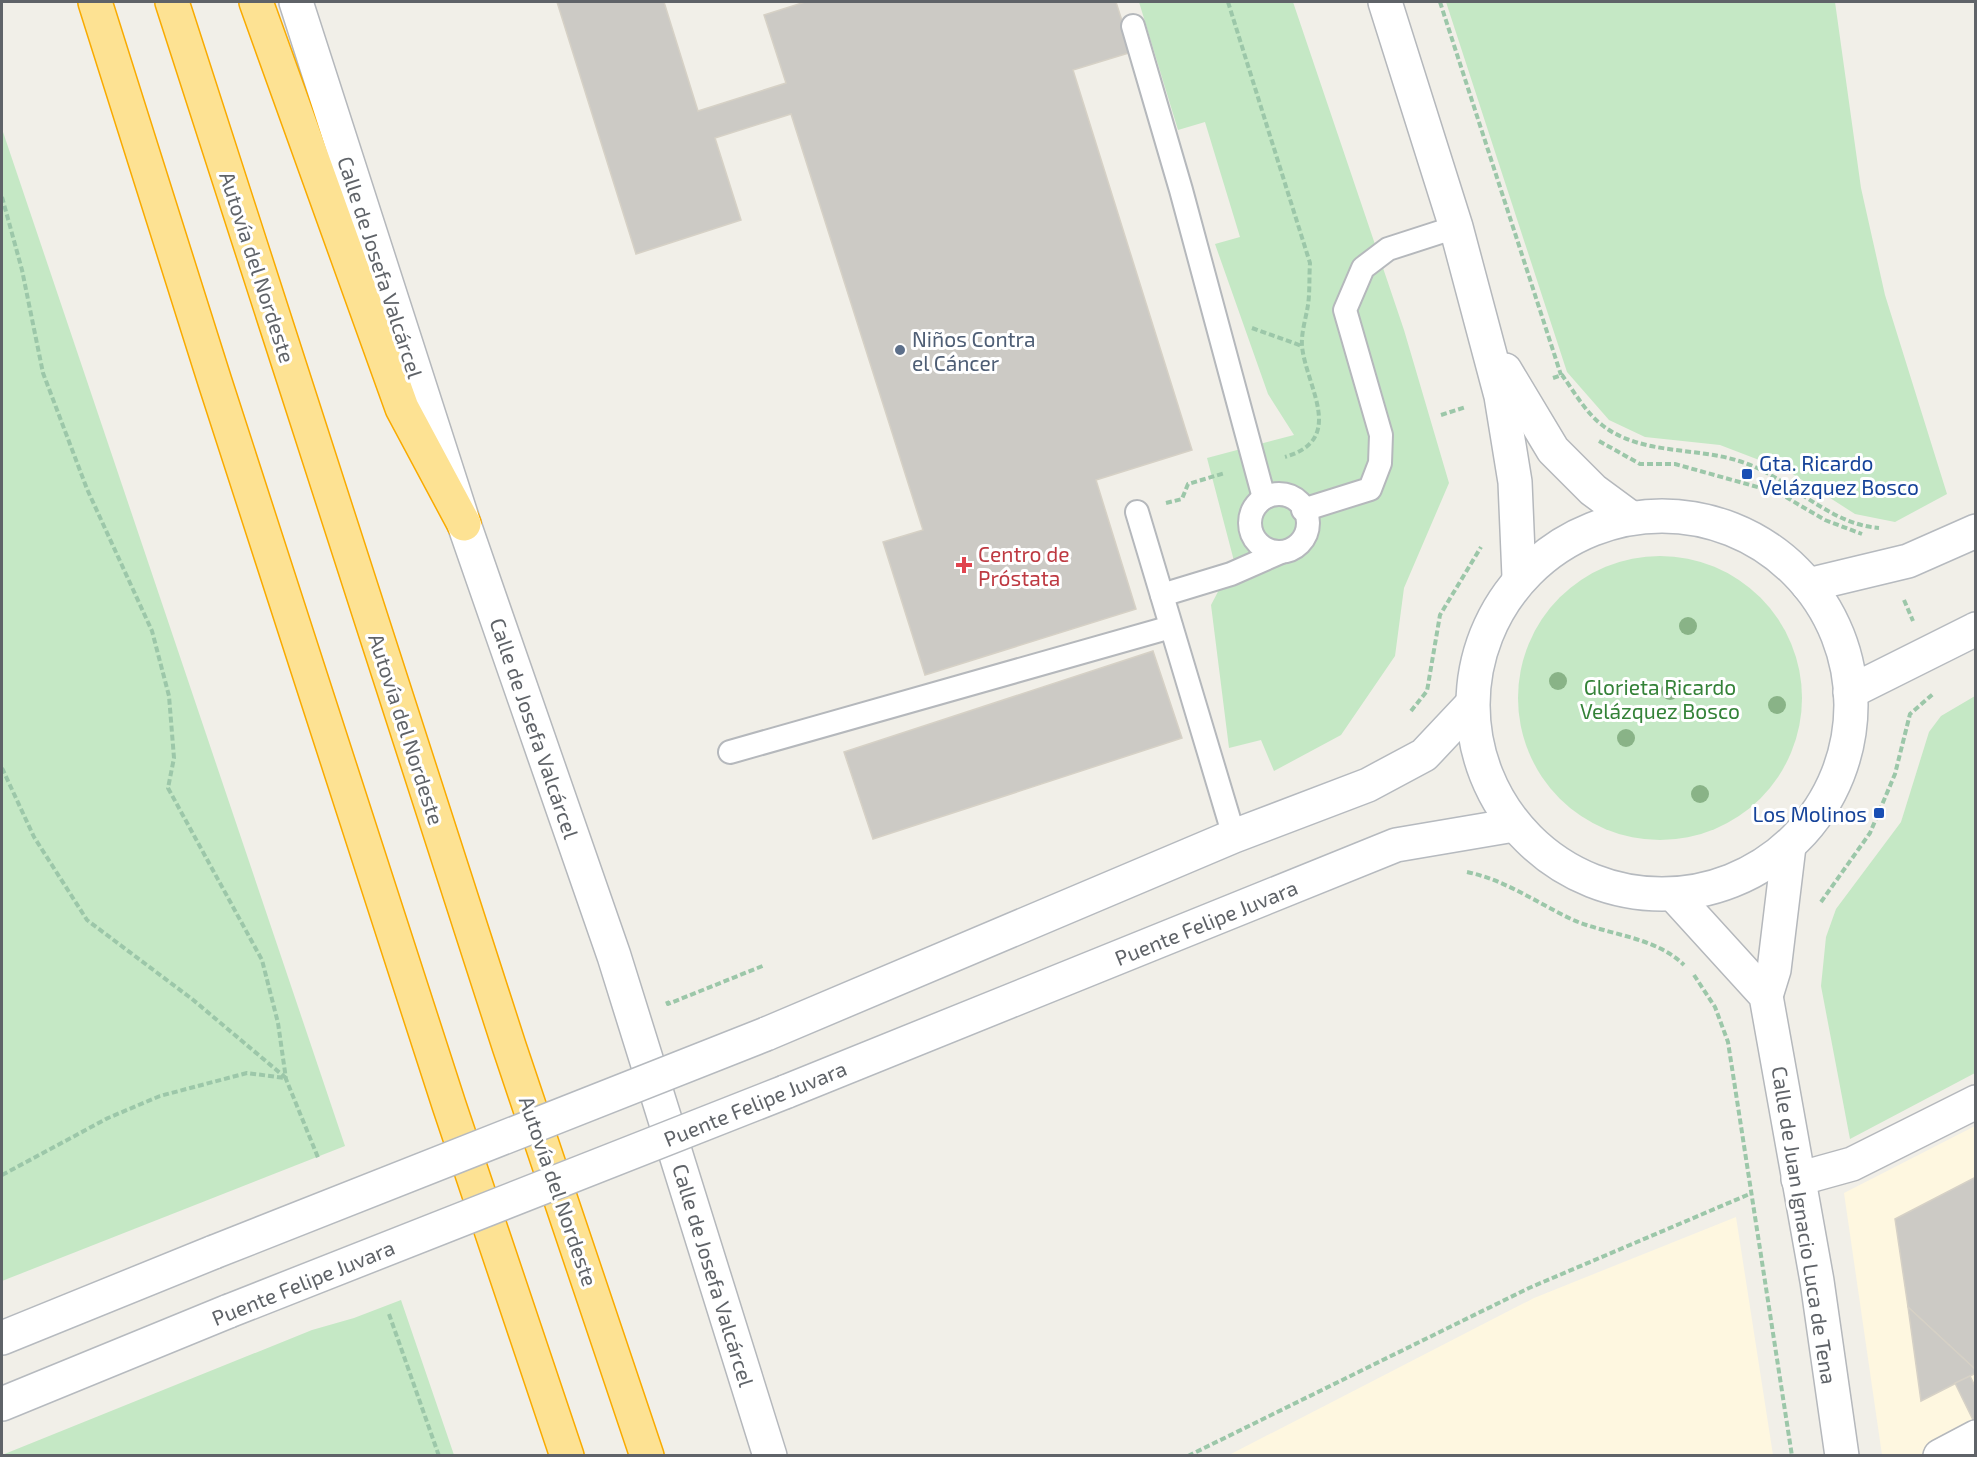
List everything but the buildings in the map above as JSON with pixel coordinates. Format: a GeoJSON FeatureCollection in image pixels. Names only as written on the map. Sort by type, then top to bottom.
{"type":"FeatureCollection","features":[{"type":"Feature","properties":{"kind":"highway"},"geometry":{"type":"LineString","coordinates":[[95,2],[445,1094],[567,1455]]}},
{"type":"Feature","properties":{"kind":"highway","name":"Autovía del Nordeste"},"geometry":{"type":"LineString","coordinates":[[172,2],[509,1046],[647,1455]]}},
{"type":"Feature","properties":{"kind":"highway"},"geometry":{"type":"LineString","coordinates":[[256,2],[402,408],[464,524]]}},
{"type":"Feature","properties":{"kind":"main road","name":"Calle de Josefa Valcárcel"},"geometry":{"type":"LineString","coordinates":[[296,2],[464,524],[614,957],[770,1455]]}},
{"type":"Feature","properties":{"kind":"main road"},"geometry":{"type":"LineString","coordinates":[[1385,2],[1456,227],[1484,327],[1508,393],[1519,578]]}},
{"type":"Feature","properties":{"kind":"main road"},"geometry":{"type":"LineString","coordinates":[[1508,393],[1553,450],[1593,490],[1630,518]]}},
{"type":"Feature","properties":{"kind":"main road"},"geometry":{"type":"LineString","coordinates":[[1663,515],[1698,519],[1728,527],[1764,546],[1808,585],[1830,617],[1844,653],[1850,692],[1849,734],[1833,789],[1817,814],[1789,846],[1755,871],[1716,887],[1674,895],[1629,892],[1586,879],[1547,856],[1514,825],[1492,788],[1476,747],[1472,704],[1479,651],[1496,612],[1519,578],[1552,550],[1586,530],[1630,518],[1663,515]]}},
{"type":"Feature","properties":{"kind":"main road"},"geometry":{"type":"LineString","coordinates":[[1808,585],[1908,561],[1976,531]]}},
{"type":"Feature","properties":{"kind":"main road"},"geometry":{"type":"LineString","coordinates":[[1850,692],[1976,629]]}},
{"type":"Feature","properties":{"kind":"main road"},"geometry":{"type":"LineString","coordinates":[[2,1338],[766,1034],[1234,836],[1368,785],[1424,755],[1472,704]]}},
{"type":"Feature","properties":{"kind":"main road","name":"Puente Felipe Juvara"},"geometry":{"type":"LineString","coordinates":[[2,1404],[229,1311],[785,1092],[1396,845],[1514,825]]}},
{"type":"Feature","properties":{"kind":"main road","name":"Calle de Juan Ignacio Luca de Tena"},"geometry":{"type":"LineString","coordinates":[[1789,846],[1774,970],[1766,996],[1817,1281],[1842,1455]]}},
{"type":"Feature","properties":{"kind":"main road"},"geometry":{"type":"LineString","coordinates":[[1674,895],[1766,996]]}},
{"type":"Feature","properties":{"kind":"main road"},"geometry":{"type":"LineString","coordinates":[[1797,1179],[1852,1164],[1976,1102]]}},
{"type":"Feature","properties":{"kind":"main road"},"geometry":{"type":"LineString","coordinates":[[1940,1455],[1976,1437]]}},
{"type":"Feature","properties":{"kind":"lane"},"geometry":{"type":"LineString","coordinates":[[1133,26],[1181,190],[1264,498]]}},
{"type":"Feature","properties":{"kind":"lane"},"geometry":{"type":"LineString","coordinates":[[1304,510],[1370,489],[1380,463],[1381,435],[1345,310],[1363,268],[1388,249],[1456,227]]}},
{"type":"Feature","properties":{"kind":"lane"},"geometry":{"type":"LineString","coordinates":[[1162,595],[1231,574],[1290,550],[1304,537],[1307,528],[1304,510],[1291,497],[1282,494],[1264,498],[1252,512],[1251,531],[1262,547],[1281,552]]}},
{"type":"Feature","properties":{"kind":"lane"},"geometry":{"type":"LineString","coordinates":[[1137,512],[1234,836]]}},
{"type":"Feature","properties":{"kind":"lane"},"geometry":{"type":"LineString","coordinates":[[730,752],[1171,627]]}},
{"type":"Feature","properties":{"kind":"path"},"geometry":{"type":"LineString","coordinates":[[1228,2],[1310,262],[1308,303],[1302,346]]}},
{"type":"Feature","properties":{"kind":"path"},"geometry":{"type":"LineString","coordinates":[[1440,2],[1562,375],[1601,425],[1629,439],[1665,449],[1703,452],[1741,461],[1777,478],[1845,520],[1884,529]]}},
{"type":"Feature","properties":{"kind":"path"},"geometry":{"type":"LineString","coordinates":[[2,197],[22,270],[43,373],[87,489],[152,631],[169,696],[174,758],[168,788],[262,960],[278,1023],[286,1079],[319,1160]]}},
{"type":"Feature","properties":{"kind":"path"},"geometry":{"type":"LineString","coordinates":[[1442,415],[1562,375]]}},
{"type":"Feature","properties":{"kind":"path"},"geometry":{"type":"LineString","coordinates":[[2,768],[34,837],[87,920],[192,999],[286,1079]]}},
{"type":"Feature","properties":{"kind":"path"},"geometry":{"type":"LineString","coordinates":[[1459,870],[1490,876],[1573,920],[1654,946],[1679,960],[1715,1007],[1728,1042],[1792,1455]]}},
{"type":"Feature","properties":{"kind":"path"},"geometry":{"type":"LineString","coordinates":[[690,995],[765,965]]}},
{"type":"Feature","properties":{"kind":"path"},"geometry":{"type":"LineString","coordinates":[[2,1175],[108,1118],[160,1096],[247,1073],[286,1079]]}},
{"type":"Feature","properties":{"kind":"path"},"geometry":{"type":"LineString","coordinates":[[1188,1455],[1529,1288],[1752,1193]]}},
{"type":"Feature","properties":{"kind":"path"},"geometry":{"type":"LineString","coordinates":[[389,1314],[439,1455]]}},
{"type":"Feature","properties":{"kind":"shaded area"},"geometry":{"type":"Polygon","coordinates":[[[1975,1126],[1975,1455],[1882,1455],[1844,1193],[1975,1126]]]}},
{"type":"Feature","properties":{"kind":"shaded area"},"geometry":{"type":"Polygon","coordinates":[[[1736,1217],[1773,1455],[1229,1455],[1534,1298],[1736,1217]]]}},
{"type":"Feature","properties":{"kind":"green space"},"geometry":{"type":"Polygon","coordinates":[[[1139,2],[1293,2],[1404,330],[1449,483],[1404,588],[1395,656],[1341,735],[1274,771],[1261,740],[1229,748],[1211,605],[1234,561],[1207,458],[1294,435],[1268,394],[1215,244],[1240,237],[1205,122],[1178,130],[1139,2]]]}},
{"type":"Feature","properties":{"kind":"green space"},"geometry":{"type":"Polygon","coordinates":[[[1446,2],[1835,2],[1861,188],[1885,295],[1947,494],[1895,522],[1855,514],[1788,471],[1720,445],[1645,437],[1609,420],[1567,372],[1446,2]]]}},
{"type":"Feature","properties":{"kind":"green space"},"geometry":{"type":"Polygon","coordinates":[[[2,129],[345,1146],[2,1281],[2,129]]]}},
{"type":"Feature","properties":{"kind":"green space","name":"Glorieta Ricardo Velázquez Bosco"},"geometry":{"type":"Polygon","coordinates":[[[1660,556],[1701,562],[1727,573],[1750,588],[1770,608],[1785,631],[1796,657],[1802,698],[1796,739],[1785,765],[1770,788],[1750,808],[1727,823],[1701,834],[1660,840],[1619,834],[1593,823],[1570,808],[1550,788],[1535,765],[1524,739],[1518,698],[1524,657],[1535,631],[1550,608],[1570,588],[1593,573],[1619,562],[1660,556]]]}},
{"type":"Feature","properties":{"kind":"green space"},"geometry":{"type":"Polygon","coordinates":[[[1975,696],[1975,1073],[1850,1139],[1821,986],[1826,937],[1836,909],[1901,822],[1929,732],[1941,716],[1975,696]]]}},
{"type":"Feature","properties":{"kind":"green space"},"geometry":{"type":"Polygon","coordinates":[[[401,1300],[454,1455],[2,1455],[312,1330],[354,1318],[401,1300]]]}},
{"type":"Feature","properties":{"kind":"place","name":"Niños Contra el Cáncer"},"geometry":{"type":"Point","coordinates":[900,350]}},
{"type":"Feature","properties":{"kind":"place","name":"Gta. Ricardo Velázquez Bosco"},"geometry":{"type":"Point","coordinates":[1747,474]}},
{"type":"Feature","properties":{"kind":"place","name":"Centro de Próstata"},"geometry":{"type":"Point","coordinates":[964,565]}},
{"type":"Feature","properties":{"kind":"place","name":"Los Molinos"},"geometry":{"type":"Point","coordinates":[1879,813]}}]}
